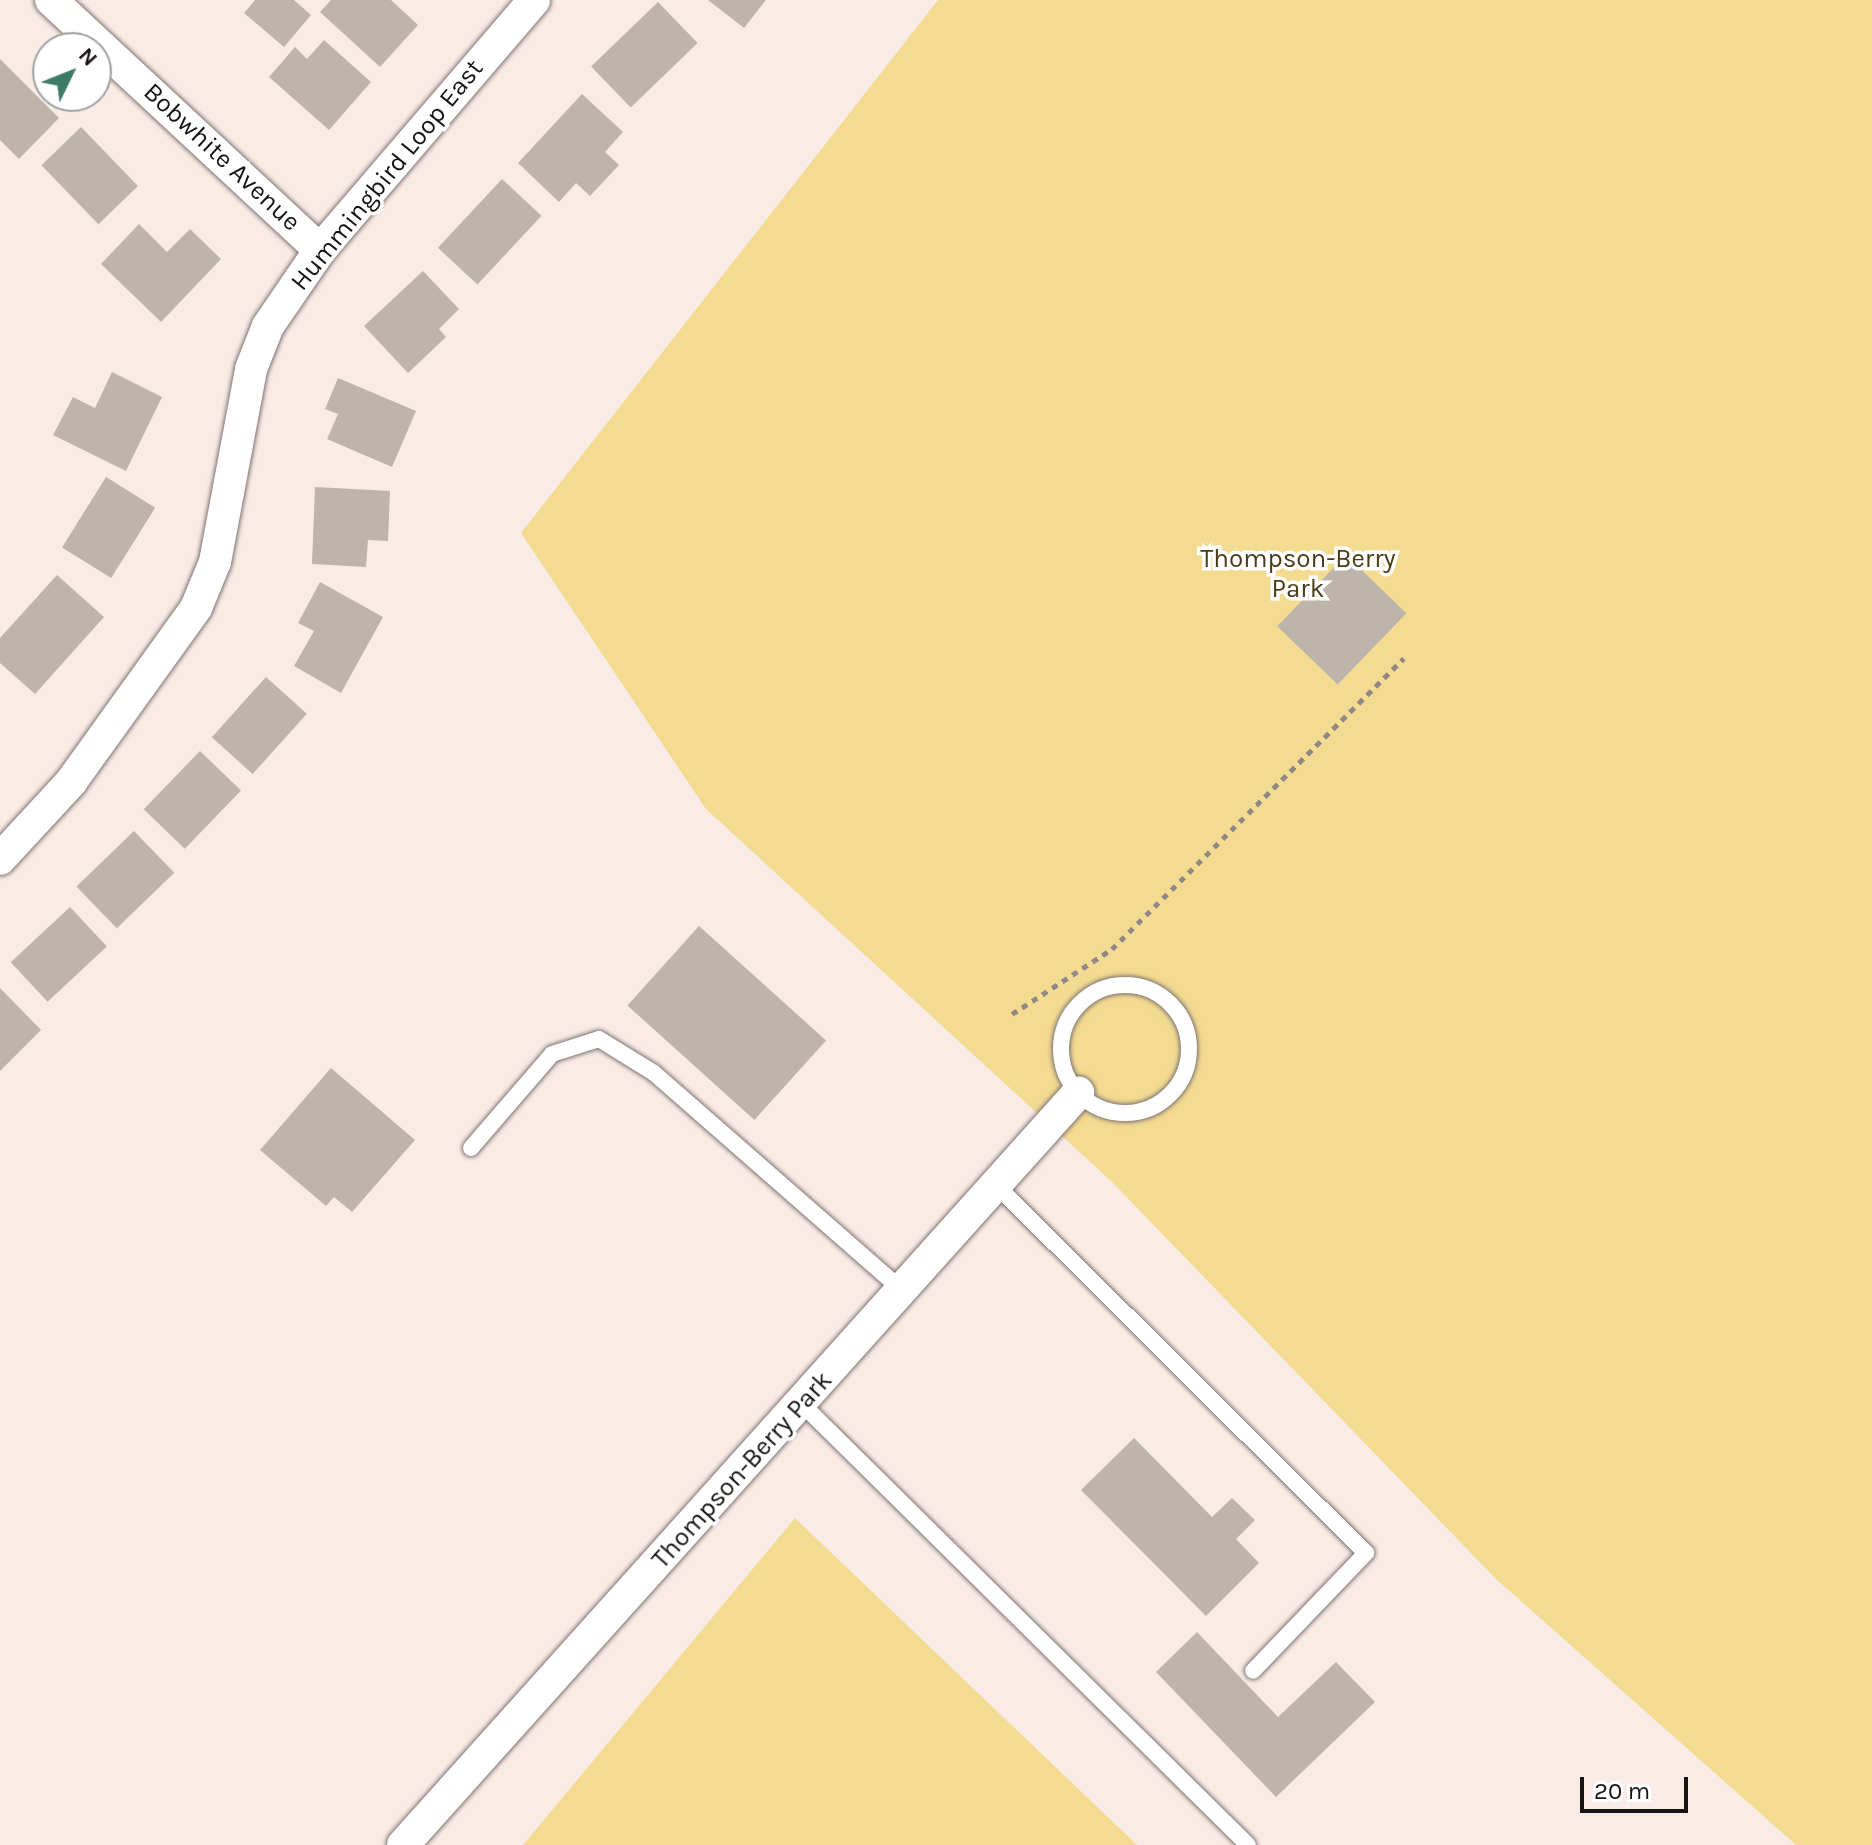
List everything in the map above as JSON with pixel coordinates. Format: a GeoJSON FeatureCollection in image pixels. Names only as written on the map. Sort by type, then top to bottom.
{"type":"FeatureCollection","features":[{"type":"Feature","properties":{"kind":"street","name":"Bobwhite Avenue"},"geometry":{"type":"LineString","coordinates":[[51,0],[320,250]]}},
{"type":"Feature","properties":{"kind":"street","name":"Hummingbird Loop East"},"geometry":{"type":"LineString","coordinates":[[0,859],[71,782],[196,608],[215,562],[251,369],[268,326],[320,250],[534,0]]}},
{"type":"Feature","properties":{"kind":"street","name":"Thompson-Berry Park"},"geometry":{"type":"LineString","coordinates":[[403,1845],[1078,1093]]}},
{"type":"Feature","properties":{"kind":"lane"},"geometry":{"type":"LineString","coordinates":[[1133,986],[1173,1006],[1184,1022],[1189,1062],[1170,1097],[1152,1108],[1113,1113],[1078,1093],[1060,1052],[1063,1030],[1090,995],[1133,986]]}},
{"type":"Feature","properties":{"kind":"lane"},"geometry":{"type":"LineString","coordinates":[[471,1148],[552,1054],[599,1039],[654,1073],[902,1290]]}},
{"type":"Feature","properties":{"kind":"lane"},"geometry":{"type":"LineString","coordinates":[[995,1184],[1366,1553],[1253,1671]]}},
{"type":"Feature","properties":{"kind":"lane"},"geometry":{"type":"LineString","coordinates":[[802,1404],[1248,1845]]}},
{"type":"Feature","properties":{"kind":"path"},"geometry":{"type":"LineString","coordinates":[[1012,1014],[1112,949],[1404,658]]}},
{"type":"Feature","properties":{"kind":"green space","name":"Thompson-Berry Park"},"geometry":{"type":"Polygon","coordinates":[[[938,0],[1872,0],[1872,1845],[1796,1845],[1496,1579],[1112,1182],[706,809],[521,533],[938,0]]]}},
{"type":"Feature","properties":{"kind":"green space"},"geometry":{"type":"Polygon","coordinates":[[[795,1518],[1137,1845],[523,1845],[795,1518]]]}},
{"type":"Feature","properties":{"kind":"building"},"geometry":{"type":"Polygon","coordinates":[[[255,0],[294,0],[311,15],[284,47],[244,13],[255,0]]]}},
{"type":"Feature","properties":{"kind":"building"},"geometry":{"type":"Polygon","coordinates":[[[331,0],[391,0],[418,25],[380,67],[320,12],[331,0]]]}},
{"type":"Feature","properties":{"kind":"building"},"geometry":{"type":"Polygon","coordinates":[[[708,0],[766,0],[744,28],[708,0]]]}},
{"type":"Feature","properties":{"kind":"building"},"geometry":{"type":"Polygon","coordinates":[[[658,2],[698,43],[631,108],[591,67],[658,2]]]}},
{"type":"Feature","properties":{"kind":"building"},"geometry":{"type":"Polygon","coordinates":[[[324,40],[371,82],[329,130],[269,77],[295,47],[307,59],[324,40]]]}},
{"type":"Feature","properties":{"kind":"building"},"geometry":{"type":"Polygon","coordinates":[[[0,59],[32,91],[32,112],[53,112],[59,118],[19,159],[0,140],[0,59]]]}},
{"type":"Feature","properties":{"kind":"building"},"geometry":{"type":"Polygon","coordinates":[[[582,94],[623,132],[605,152],[619,165],[590,196],[576,183],[559,202],[518,163],[582,94]]]}},
{"type":"Feature","properties":{"kind":"building"},"geometry":{"type":"Polygon","coordinates":[[[81,127],[138,186],[98,224],[41,165],[81,127]]]}},
{"type":"Feature","properties":{"kind":"building"},"geometry":{"type":"Polygon","coordinates":[[[502,179],[541,216],[477,285],[438,248],[502,179]]]}},
{"type":"Feature","properties":{"kind":"building"},"geometry":{"type":"Polygon","coordinates":[[[139,224],[167,252],[190,229],[221,259],[161,322],[101,264],[139,224]]]}},
{"type":"Feature","properties":{"kind":"building"},"geometry":{"type":"Polygon","coordinates":[[[423,271],[459,309],[439,329],[446,337],[408,373],[364,326],[423,271]]]}},
{"type":"Feature","properties":{"kind":"building"},"geometry":{"type":"Polygon","coordinates":[[[112,372],[162,397],[126,471],[53,435],[73,397],[95,408],[112,372]]]}},
{"type":"Feature","properties":{"kind":"building"},"geometry":{"type":"Polygon","coordinates":[[[338,378],[416,411],[392,467],[327,439],[338,414],[325,409],[338,378]]]}},
{"type":"Feature","properties":{"kind":"building"},"geometry":{"type":"Polygon","coordinates":[[[106,477],[155,508],[111,578],[62,547],[106,477]]]}},
{"type":"Feature","properties":{"kind":"building"},"geometry":{"type":"Polygon","coordinates":[[[315,487],[390,491],[388,541],[368,540],[366,567],[312,564],[315,487]]]}},
{"type":"Feature","properties":{"kind":"building"},"geometry":{"type":"Polygon","coordinates":[[[1346,555],[1406,613],[1338,685],[1277,626],[1346,555]]]}},
{"type":"Feature","properties":{"kind":"building"},"geometry":{"type":"Polygon","coordinates":[[[57,575],[104,617],[35,694],[0,663],[0,638],[57,575]]]}},
{"type":"Feature","properties":{"kind":"building"},"geometry":{"type":"Polygon","coordinates":[[[320,582],[383,617],[341,693],[294,666],[314,631],[298,623],[320,582]]]}},
{"type":"Feature","properties":{"kind":"building"},"geometry":{"type":"Polygon","coordinates":[[[266,677],[307,714],[253,774],[212,737],[266,677]]]}},
{"type":"Feature","properties":{"kind":"building"},"geometry":{"type":"Polygon","coordinates":[[[200,751],[241,791],[185,849],[144,809],[200,751]]]}},
{"type":"Feature","properties":{"kind":"building"},"geometry":{"type":"Polygon","coordinates":[[[134,831],[174,873],[117,928],[76,887],[134,831]]]}},
{"type":"Feature","properties":{"kind":"building"},"geometry":{"type":"Polygon","coordinates":[[[70,907],[107,946],[48,1002],[11,962],[70,907]]]}},
{"type":"Feature","properties":{"kind":"building"},"geometry":{"type":"Polygon","coordinates":[[[699,926],[826,1040],[754,1120],[627,1006],[699,926]]]}},
{"type":"Feature","properties":{"kind":"building"},"geometry":{"type":"Polygon","coordinates":[[[0,988],[41,1030],[0,1071],[0,988]]]}},
{"type":"Feature","properties":{"kind":"building"},"geometry":{"type":"Polygon","coordinates":[[[331,1068],[415,1140],[352,1212],[334,1197],[326,1206],[260,1150],[331,1068]]]}},
{"type":"Feature","properties":{"kind":"building"},"geometry":{"type":"Polygon","coordinates":[[[1134,1438],[1212,1517],[1232,1498],[1255,1520],[1236,1539],[1259,1563],[1206,1616],[1081,1490],[1134,1438]]]}},
{"type":"Feature","properties":{"kind":"building"},"geometry":{"type":"Polygon","coordinates":[[[1197,1632],[1278,1717],[1336,1662],[1375,1702],[1276,1797],[1156,1672],[1197,1632]]]}}]}
